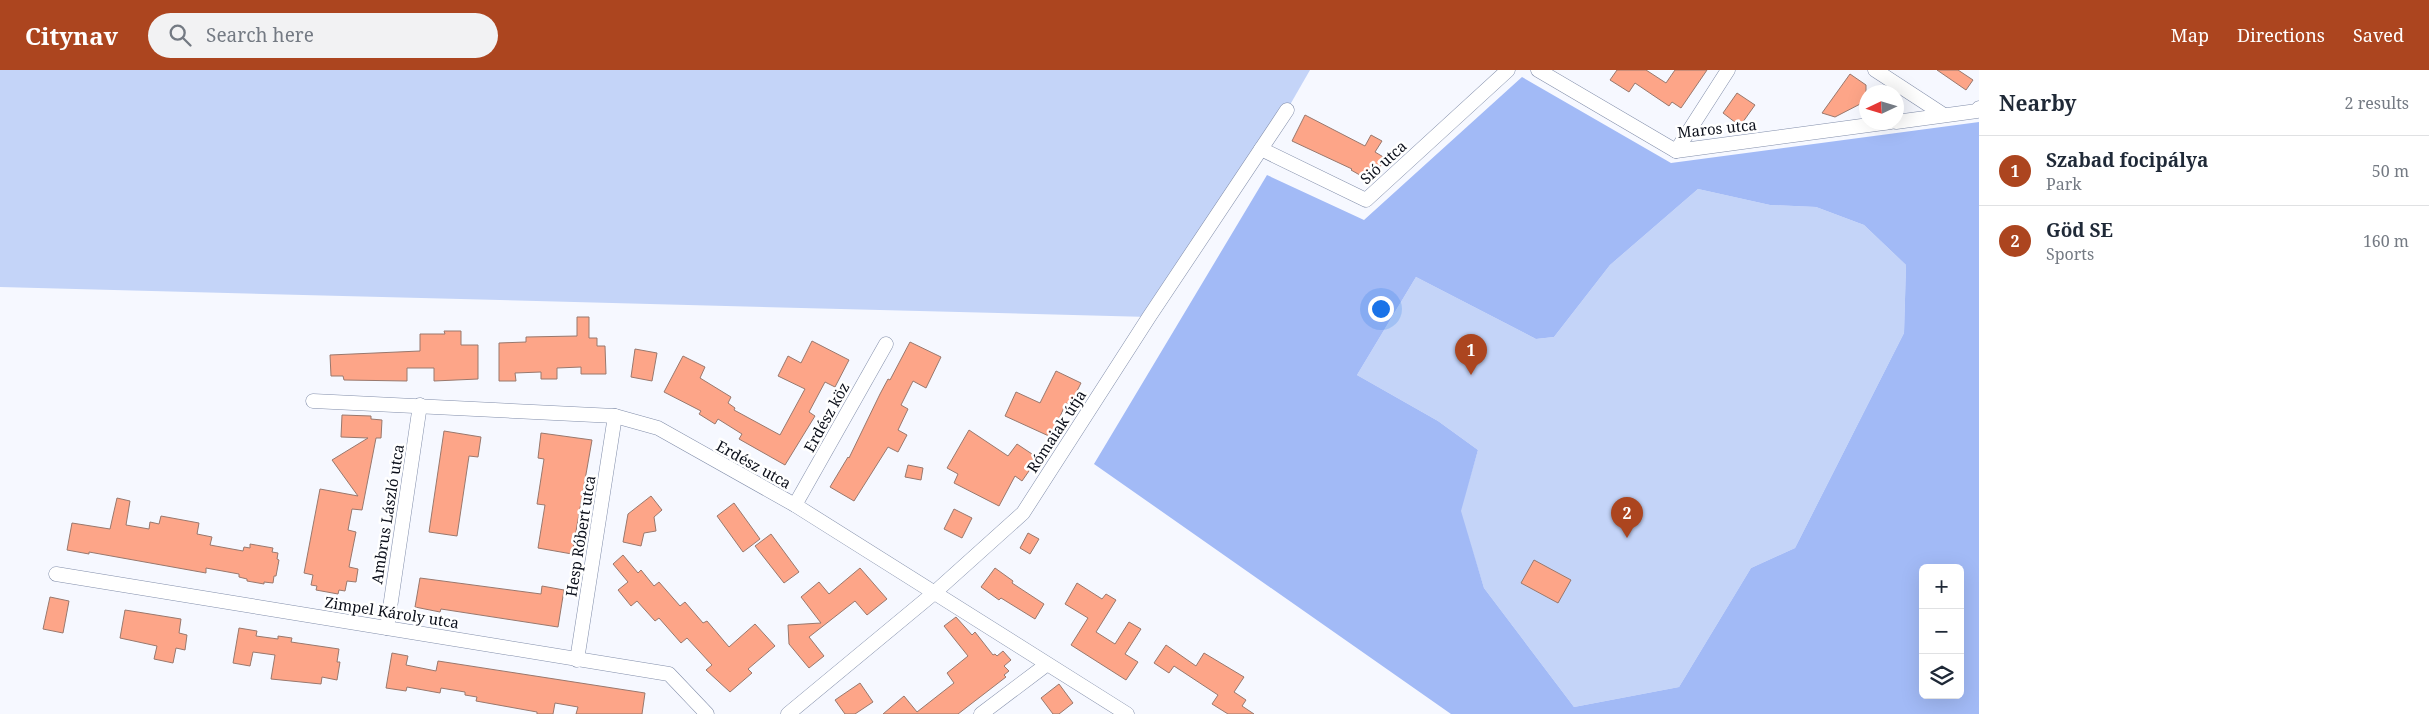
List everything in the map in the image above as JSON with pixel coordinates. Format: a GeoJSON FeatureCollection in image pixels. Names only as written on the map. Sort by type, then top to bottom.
{"type":"FeatureCollection","features":[{"type":"Feature","properties":{"kind":"street","name":"Sió utca"},"geometry":{"type":"LineString","coordinates":[[1261,149],[1366,200],[1508,70]]}},
{"type":"Feature","properties":{"kind":"street","name":"Maros utca"},"geometry":{"type":"LineString","coordinates":[[1538,70],[1676,151],[1859,126]]}},
{"type":"Feature","properties":{"kind":"street"},"geometry":{"type":"LineString","coordinates":[[1676,151],[1728,70]]}},
{"type":"Feature","properties":{"kind":"street"},"geometry":{"type":"LineString","coordinates":[[1875,70],[1944,115]]}},
{"type":"Feature","properties":{"kind":"street"},"geometry":{"type":"LineString","coordinates":[[1904,121],[1977,111],[1979,108]]}},
{"type":"Feature","properties":{"kind":"street","name":"Rómaiak útja"},"geometry":{"type":"LineString","coordinates":[[788,714],[934,593],[1023,513],[1149,317],[1287,110]]}},
{"type":"Feature","properties":{"kind":"street","name":"Erdész köz"},"geometry":{"type":"LineString","coordinates":[[795,505],[886,344]]}},
{"type":"Feature","properties":{"kind":"street","name":"Erdész utca"},"geometry":{"type":"LineString","coordinates":[[313,401],[615,416],[658,428],[795,505],[1046,665],[1127,714]]}},
{"type":"Feature","properties":{"kind":"street","name":"Ambrus László utca"},"geometry":{"type":"LineString","coordinates":[[387,628],[420,405]]}},
{"type":"Feature","properties":{"kind":"street","name":"Hesp Róbert utca"},"geometry":{"type":"LineString","coordinates":[[577,660],[615,416]]}},
{"type":"Feature","properties":{"kind":"street","name":"Zimpel Károly utca"},"geometry":{"type":"LineString","coordinates":[[56,574],[669,674],[707,714]]}},
{"type":"Feature","properties":{"kind":"street"},"geometry":{"type":"LineString","coordinates":[[981,714],[1046,665]]}},
{"type":"Feature","properties":{"kind":"shaded area"},"geometry":{"type":"Polygon","coordinates":[[[0,70],[1310,70],[1287,110],[1149,317],[0,287],[0,70]]]}},
{"type":"Feature","properties":{"kind":"shaded area"},"geometry":{"type":"Polygon","coordinates":[[[1522,77],[1671,163],[1979,122],[1979,714],[1451,714],[1094,464],[1267,175],[1364,220],[1522,77]],[[1698,189],[1610,265],[1554,337],[1536,339],[1416,277],[1357,375],[1438,421],[1478,450],[1461,511],[1484,588],[1574,707],[1679,687],[1751,568],[1795,548],[1904,333],[1906,265],[1864,225],[1816,207],[1770,205],[1698,189]]]}},
{"type":"Feature","properties":{"kind":"shaded area"},"geometry":{"type":"Polygon","coordinates":[[[1698,189],[1770,205],[1816,207],[1864,225],[1906,265],[1904,333],[1795,548],[1751,568],[1679,687],[1574,707],[1484,588],[1460,511],[1478,450],[1438,421],[1357,375],[1416,277],[1536,339],[1554,337],[1610,265],[1698,189]]]}},
{"type":"Feature","properties":{"kind":"building"},"geometry":{"type":"Polygon","coordinates":[[[1617,70],[1646,70],[1666,83],[1675,70],[1707,70],[1681,108],[1672,102],[1669,106],[1635,83],[1629,92],[1610,80],[1617,70]]]}},
{"type":"Feature","properties":{"kind":"building"},"geometry":{"type":"Polygon","coordinates":[[[1937,70],[1958,70],[1973,80],[1966,90],[1937,70]]]}},
{"type":"Feature","properties":{"kind":"building"},"geometry":{"type":"Polygon","coordinates":[[[1850,74],[1866,85],[1859,85],[1859,105],[1835,117],[1822,113],[1850,74]]]}},
{"type":"Feature","properties":{"kind":"building"},"geometry":{"type":"Polygon","coordinates":[[[1737,93],[1755,105],[1740,126],[1723,113],[1737,93]]]}},
{"type":"Feature","properties":{"kind":"building"},"geometry":{"type":"Polygon","coordinates":[[[1305,115],[1365,146],[1371,135],[1382,141],[1375,152],[1385,158],[1372,182],[1352,169],[1292,141],[1305,115]]]}},
{"type":"Feature","properties":{"kind":"building"},"geometry":{"type":"Polygon","coordinates":[[[577,317],[589,317],[589,338],[597,338],[597,346],[605,346],[606,374],[581,374],[581,367],[557,368],[557,379],[541,379],[541,372],[515,373],[516,381],[499,381],[499,343],[526,342],[526,337],[577,336],[577,317]]]}},
{"type":"Feature","properties":{"kind":"building"},"geometry":{"type":"Polygon","coordinates":[[[444,331],[461,331],[461,345],[478,345],[478,379],[434,381],[434,368],[407,368],[407,381],[344,380],[343,376],[331,376],[330,355],[420,351],[420,334],[445,334],[444,331]]]}},
{"type":"Feature","properties":{"kind":"building"},"geometry":{"type":"Polygon","coordinates":[[[812,341],[849,360],[835,387],[825,382],[809,412],[815,416],[785,465],[739,439],[742,434],[718,419],[715,424],[699,414],[701,411],[664,392],[683,356],[705,367],[700,378],[731,397],[728,403],[735,408],[734,410],[780,435],[805,389],[778,376],[788,356],[801,363],[812,341]]]}},
{"type":"Feature","properties":{"kind":"building"},"geometry":{"type":"Polygon","coordinates":[[[910,342],[941,357],[926,388],[913,381],[901,405],[908,409],[898,430],[907,435],[898,452],[888,447],[854,501],[830,487],[849,458],[880,394],[888,379],[890,380],[910,342]]]}},
{"type":"Feature","properties":{"kind":"building"},"geometry":{"type":"Polygon","coordinates":[[[635,349],[657,353],[652,381],[631,377],[635,349]]]}},
{"type":"Feature","properties":{"kind":"building"},"geometry":{"type":"Polygon","coordinates":[[[1056,371],[1081,383],[1070,405],[1066,403],[1051,437],[1005,416],[1016,392],[1040,403],[1056,371]]]}},
{"type":"Feature","properties":{"kind":"building"},"geometry":{"type":"Polygon","coordinates":[[[342,415],[371,416],[371,419],[382,420],[381,438],[376,438],[362,510],[352,509],[348,530],[356,532],[349,567],[358,569],[356,582],[347,581],[345,591],[339,590],[338,594],[316,590],[317,586],[311,585],[313,575],[304,573],[320,489],[358,496],[332,460],[368,438],[341,437],[342,415]]]}},
{"type":"Feature","properties":{"kind":"building"},"geometry":{"type":"Polygon","coordinates":[[[969,430],[1008,456],[1017,444],[1038,458],[1022,481],[1015,476],[999,506],[954,483],[958,474],[947,468],[969,430]]]}},
{"type":"Feature","properties":{"kind":"building"},"geometry":{"type":"Polygon","coordinates":[[[444,431],[481,437],[478,457],[469,456],[457,536],[429,532],[444,431]]]}},
{"type":"Feature","properties":{"kind":"building"},"geometry":{"type":"Polygon","coordinates":[[[541,433],[592,440],[572,554],[538,548],[545,505],[537,504],[544,459],[538,458],[541,433]]]}},
{"type":"Feature","properties":{"kind":"building"},"geometry":{"type":"Polygon","coordinates":[[[908,465],[923,468],[921,480],[905,477],[908,465]]]}},
{"type":"Feature","properties":{"kind":"building"},"geometry":{"type":"Polygon","coordinates":[[[651,496],[662,510],[654,517],[656,531],[644,533],[641,546],[623,542],[628,514],[651,496]]]}},
{"type":"Feature","properties":{"kind":"building"},"geometry":{"type":"Polygon","coordinates":[[[117,498],[130,501],[126,525],[149,529],[150,522],[159,524],[161,516],[199,523],[197,534],[212,537],[210,545],[243,551],[244,547],[250,548],[250,544],[273,548],[272,552],[278,553],[277,559],[279,560],[273,583],[264,582],[264,584],[247,581],[247,579],[239,577],[239,574],[206,568],[206,573],[89,552],[89,554],[67,550],[72,523],[110,529],[117,498]]]}},
{"type":"Feature","properties":{"kind":"building"},"geometry":{"type":"Polygon","coordinates":[[[734,503],[760,539],[743,552],[717,516],[734,503]]]}},
{"type":"Feature","properties":{"kind":"building"},"geometry":{"type":"Polygon","coordinates":[[[954,509],[972,518],[962,538],[944,529],[954,509]]]}},
{"type":"Feature","properties":{"kind":"building"},"geometry":{"type":"Polygon","coordinates":[[[1028,533],[1039,539],[1030,554],[1020,548],[1028,533]]]}},
{"type":"Feature","properties":{"kind":"building"},"geometry":{"type":"Polygon","coordinates":[[[771,534],[799,572],[784,583],[755,546],[771,534]]]}},
{"type":"Feature","properties":{"kind":"building"},"geometry":{"type":"Polygon","coordinates":[[[623,555],[638,573],[641,570],[654,586],[659,582],[680,606],[685,602],[703,623],[707,621],[729,647],[755,624],[775,646],[748,669],[752,673],[730,692],[706,670],[712,665],[687,638],[681,643],[659,618],[655,621],[637,601],[631,606],[618,590],[628,582],[613,564],[623,555]]]}},
{"type":"Feature","properties":{"kind":"building"},"geometry":{"type":"Polygon","coordinates":[[[1534,560],[1571,580],[1558,603],[1521,583],[1534,560]]]}},
{"type":"Feature","properties":{"kind":"building"},"geometry":{"type":"Polygon","coordinates":[[[860,568],[887,599],[867,615],[855,601],[809,637],[824,656],[809,668],[789,644],[788,625],[821,623],[801,597],[819,582],[829,594],[860,568]]]}},
{"type":"Feature","properties":{"kind":"building"},"geometry":{"type":"Polygon","coordinates":[[[995,568],[1013,581],[1012,583],[1044,604],[1035,619],[1001,598],[999,600],[981,587],[995,568]]]}},
{"type":"Feature","properties":{"kind":"building"},"geometry":{"type":"Polygon","coordinates":[[[420,578],[541,594],[542,586],[564,590],[558,627],[441,609],[440,612],[415,607],[420,578]]]}},
{"type":"Feature","properties":{"kind":"building"},"geometry":{"type":"Polygon","coordinates":[[[1077,583],[1102,599],[1106,594],[1116,600],[1096,632],[1115,644],[1129,622],[1141,629],[1125,654],[1138,662],[1126,680],[1071,645],[1088,618],[1065,604],[1077,583]]]}},
{"type":"Feature","properties":{"kind":"building"},"geometry":{"type":"Polygon","coordinates":[[[50,597],[69,601],[63,633],[43,629],[50,597]]]}},
{"type":"Feature","properties":{"kind":"building"},"geometry":{"type":"Polygon","coordinates":[[[125,610],[181,619],[179,633],[187,635],[185,650],[176,648],[173,663],[154,659],[157,646],[120,638],[125,610]]]}},
{"type":"Feature","properties":{"kind":"building"},"geometry":{"type":"Polygon","coordinates":[[[956,617],[972,635],[975,632],[993,655],[997,656],[1003,651],[1011,660],[1004,666],[1009,671],[1004,675],[1006,677],[958,714],[883,714],[904,696],[917,712],[954,683],[947,673],[968,656],[944,626],[956,617]]]}},
{"type":"Feature","properties":{"kind":"building"},"geometry":{"type":"Polygon","coordinates":[[[239,628],[257,631],[256,636],[278,639],[278,636],[292,638],[291,642],[339,649],[337,662],[340,662],[337,680],[322,677],[321,684],[271,679],[275,655],[253,652],[250,666],[233,663],[239,628]]]}},
{"type":"Feature","properties":{"kind":"building"},"geometry":{"type":"Polygon","coordinates":[[[1166,645],[1196,666],[1204,653],[1244,677],[1234,692],[1246,700],[1242,706],[1254,714],[1228,714],[1212,704],[1218,695],[1174,666],[1169,673],[1154,663],[1166,645]]]}},
{"type":"Feature","properties":{"kind":"building"},"geometry":{"type":"Polygon","coordinates":[[[392,653],[408,656],[406,665],[436,671],[438,661],[645,693],[642,714],[576,714],[578,707],[555,703],[553,714],[537,714],[537,712],[476,701],[477,697],[465,695],[465,692],[441,688],[440,693],[407,687],[406,691],[386,688],[392,653]]]}},
{"type":"Feature","properties":{"kind":"building"},"geometry":{"type":"Polygon","coordinates":[[[860,683],[873,702],[855,714],[845,714],[835,700],[860,683]]]}},
{"type":"Feature","properties":{"kind":"building"},"geometry":{"type":"Polygon","coordinates":[[[1059,684],[1073,703],[1059,714],[1053,714],[1041,698],[1059,684]]]}},
{"type":"Feature","properties":{"kind":"place","name":"Szabad focipálya"},"geometry":{"type":"Point","coordinates":[1471,375]}},
{"type":"Feature","properties":{"kind":"place","name":"Göd SE"},"geometry":{"type":"Point","coordinates":[1627,538]}}]}
